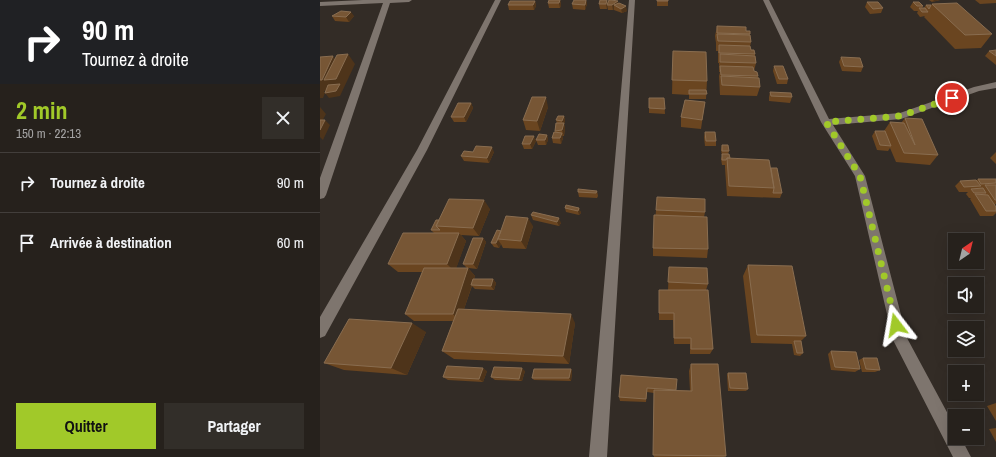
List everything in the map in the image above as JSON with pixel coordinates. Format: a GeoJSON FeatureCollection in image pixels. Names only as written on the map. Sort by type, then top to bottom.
{"type":"FeatureCollection","features":[{"type":"Feature","properties":{"kind":"street"},"geometry":{"type":"LineString","coordinates":[[320,195],[344,122],[388,0]]}},
{"type":"Feature","properties":{"kind":"street"},"geometry":{"type":"LineString","coordinates":[[320,4],[409,0]]}},
{"type":"Feature","properties":{"kind":"street"},"geometry":{"type":"LineString","coordinates":[[320,331],[422,150],[498,0]]}},
{"type":"Feature","properties":{"kind":"street"},"geometry":{"type":"LineString","coordinates":[[598,457],[632,0]]}},
{"type":"Feature","properties":{"kind":"street"},"geometry":{"type":"LineString","coordinates":[[766,0],[826,122],[860,176],[900,340],[962,457]]}},
{"type":"Feature","properties":{"kind":"street"},"geometry":{"type":"LineString","coordinates":[[826,122],[900,116],[977,89],[996,85]]}},
{"type":"Feature","properties":{"kind":"building"},"geometry":{"type":"Polygon","coordinates":[[[549,0],[560,0],[559,3],[548,3],[549,0]]]}},
{"type":"Feature","properties":{"kind":"building"},"geometry":{"type":"Polygon","coordinates":[[[574,0],[586,0],[585,5],[572,4],[574,0]]]}},
{"type":"Feature","properties":{"kind":"building"},"geometry":{"type":"Polygon","coordinates":[[[600,0],[607,0],[606,4],[599,4],[600,0]]]}},
{"type":"Feature","properties":{"kind":"building"},"geometry":{"type":"Polygon","coordinates":[[[609,0],[618,1],[612,5],[607,5],[609,0]]]}},
{"type":"Feature","properties":{"kind":"building"},"geometry":{"type":"Polygon","coordinates":[[[668,0],[668,1],[657,1],[668,0]]]}},
{"type":"Feature","properties":{"kind":"building"},"geometry":{"type":"Polygon","coordinates":[[[510,1],[535,1],[533,5],[508,5],[510,1]]]}},
{"type":"Feature","properties":{"kind":"building"},"geometry":{"type":"Polygon","coordinates":[[[867,2],[878,2],[883,8],[873,9],[867,2]]]}},
{"type":"Feature","properties":{"kind":"building"},"geometry":{"type":"Polygon","coordinates":[[[913,2],[919,2],[923,6],[917,6],[913,2]]]}},
{"type":"Feature","properties":{"kind":"building"},"geometry":{"type":"Polygon","coordinates":[[[619,3],[626,6],[621,9],[614,5],[619,3]]]}},
{"type":"Feature","properties":{"kind":"building"},"geometry":{"type":"Polygon","coordinates":[[[957,3],[992,34],[965,35],[932,4],[957,3]]]}},
{"type":"Feature","properties":{"kind":"building"},"geometry":{"type":"Polygon","coordinates":[[[919,8],[925,8],[928,12],[922,12],[919,8]]]}},
{"type":"Feature","properties":{"kind":"building"},"geometry":{"type":"Polygon","coordinates":[[[341,11],[351,12],[346,17],[332,16],[341,11]]]}},
{"type":"Feature","properties":{"kind":"building"},"geometry":{"type":"Polygon","coordinates":[[[717,26],[746,27],[746,31],[750,31],[750,34],[717,33],[717,26]]]}},
{"type":"Feature","properties":{"kind":"building"},"geometry":{"type":"Polygon","coordinates":[[[717,34],[750,35],[751,42],[718,41],[717,34]]]}},
{"type":"Feature","properties":{"kind":"building"},"geometry":{"type":"Polygon","coordinates":[[[719,45],[750,46],[751,50],[754,50],[755,54],[719,53],[719,45]]]}},
{"type":"Feature","properties":{"kind":"building"},"geometry":{"type":"Polygon","coordinates":[[[996,50],[996,56],[989,51],[996,50]]]}},
{"type":"Feature","properties":{"kind":"building"},"geometry":{"type":"Polygon","coordinates":[[[673,51],[706,52],[707,81],[672,80],[673,51]]]}},
{"type":"Feature","properties":{"kind":"building"},"geometry":{"type":"Polygon","coordinates":[[[348,54],[336,79],[324,80],[337,55],[348,54]]]}},
{"type":"Feature","properties":{"kind":"building"},"geometry":{"type":"Polygon","coordinates":[[[720,54],[755,56],[756,63],[720,62],[720,54]]]}},
{"type":"Feature","properties":{"kind":"building"},"geometry":{"type":"Polygon","coordinates":[[[333,56],[322,80],[320,80],[320,57],[333,56]]]}},
{"type":"Feature","properties":{"kind":"building"},"geometry":{"type":"Polygon","coordinates":[[[841,57],[860,58],[863,67],[844,66],[841,57]]]}},
{"type":"Feature","properties":{"kind":"building"},"geometry":{"type":"Polygon","coordinates":[[[720,66],[753,67],[758,76],[721,75],[720,66]]]}},
{"type":"Feature","properties":{"kind":"building"},"geometry":{"type":"Polygon","coordinates":[[[774,66],[783,66],[788,79],[779,79],[774,66]]]}},
{"type":"Feature","properties":{"kind":"building"},"geometry":{"type":"Polygon","coordinates":[[[721,76],[759,78],[760,87],[722,85],[721,76]]]}},
{"type":"Feature","properties":{"kind":"building"},"geometry":{"type":"Polygon","coordinates":[[[340,84],[336,91],[325,93],[328,85],[340,84]]]}},
{"type":"Feature","properties":{"kind":"building"},"geometry":{"type":"Polygon","coordinates":[[[689,90],[706,90],[707,94],[689,94],[689,90]]]}},
{"type":"Feature","properties":{"kind":"building"},"geometry":{"type":"Polygon","coordinates":[[[770,92],[791,93],[792,97],[771,96],[770,92]]]}},
{"type":"Feature","properties":{"kind":"building"},"geometry":{"type":"Polygon","coordinates":[[[532,97],[546,97],[537,121],[523,120],[532,97]]]}},
{"type":"Feature","properties":{"kind":"building"},"geometry":{"type":"Polygon","coordinates":[[[649,98],[664,98],[665,109],[649,108],[649,98]]]}},
{"type":"Feature","properties":{"kind":"building"},"geometry":{"type":"Polygon","coordinates":[[[685,100],[705,102],[702,120],[681,117],[685,100]]]}},
{"type":"Feature","properties":{"kind":"building"},"geometry":{"type":"Polygon","coordinates":[[[458,103],[471,103],[464,117],[451,117],[458,103]]]}},
{"type":"Feature","properties":{"kind":"building"},"geometry":{"type":"Polygon","coordinates":[[[558,116],[564,116],[562,121],[556,120],[558,116]]]}},
{"type":"Feature","properties":{"kind":"building"},"geometry":{"type":"Polygon","coordinates":[[[905,118],[922,119],[938,155],[904,153],[890,122],[904,123],[915,145],[905,118]]]}},
{"type":"Feature","properties":{"kind":"building"},"geometry":{"type":"Polygon","coordinates":[[[320,120],[325,120],[320,130],[320,120]]]}},
{"type":"Feature","properties":{"kind":"building"},"geometry":{"type":"Polygon","coordinates":[[[556,123],[564,123],[562,130],[555,131],[556,123]]]}},
{"type":"Feature","properties":{"kind":"building"},"geometry":{"type":"Polygon","coordinates":[[[875,131],[885,131],[891,146],[880,145],[875,131]]]}},
{"type":"Feature","properties":{"kind":"building"},"geometry":{"type":"Polygon","coordinates":[[[554,132],[562,133],[560,138],[552,138],[554,132]]]}},
{"type":"Feature","properties":{"kind":"building"},"geometry":{"type":"Polygon","coordinates":[[[705,132],[715,132],[716,141],[706,141],[705,132]]]}},
{"type":"Feature","properties":{"kind":"building"},"geometry":{"type":"Polygon","coordinates":[[[539,134],[547,135],[545,140],[536,140],[539,134]]]}},
{"type":"Feature","properties":{"kind":"building"},"geometry":{"type":"Polygon","coordinates":[[[525,136],[534,136],[530,144],[522,144],[525,136]]]}},
{"type":"Feature","properties":{"kind":"building"},"geometry":{"type":"Polygon","coordinates":[[[722,145],[728,145],[729,151],[722,151],[722,145]]]}},
{"type":"Feature","properties":{"kind":"building"},"geometry":{"type":"Polygon","coordinates":[[[476,146],[492,147],[487,158],[461,156],[464,151],[473,152],[476,146]]]}},
{"type":"Feature","properties":{"kind":"building"},"geometry":{"type":"Polygon","coordinates":[[[722,154],[729,154],[730,158],[722,160],[722,154]]]}},
{"type":"Feature","properties":{"kind":"building"},"geometry":{"type":"Polygon","coordinates":[[[727,158],[769,160],[774,188],[729,186],[727,158]]]}},
{"type":"Feature","properties":{"kind":"building"},"geometry":{"type":"Polygon","coordinates":[[[771,168],[777,168],[782,193],[773,193],[774,188],[771,168]]]}},
{"type":"Feature","properties":{"kind":"building"},"geometry":{"type":"Polygon","coordinates":[[[978,179],[996,179],[996,183],[981,184],[978,179]]]}},
{"type":"Feature","properties":{"kind":"building"},"geometry":{"type":"Polygon","coordinates":[[[976,180],[981,186],[964,187],[960,181],[976,180]]]}},
{"type":"Feature","properties":{"kind":"building"},"geometry":{"type":"Polygon","coordinates":[[[985,185],[996,185],[996,200],[995,200],[985,185]]]}},
{"type":"Feature","properties":{"kind":"building"},"geometry":{"type":"Polygon","coordinates":[[[983,188],[986,193],[974,193],[971,189],[983,188]]]}},
{"type":"Feature","properties":{"kind":"building"},"geometry":{"type":"Polygon","coordinates":[[[578,189],[597,191],[596,193],[578,192],[578,189]]]}},
{"type":"Feature","properties":{"kind":"building"},"geometry":{"type":"Polygon","coordinates":[[[975,194],[988,195],[996,207],[996,211],[986,211],[975,194]]]}},
{"type":"Feature","properties":{"kind":"building"},"geometry":{"type":"Polygon","coordinates":[[[657,197],[705,199],[705,212],[656,210],[657,197]]]}},
{"type":"Feature","properties":{"kind":"building"},"geometry":{"type":"Polygon","coordinates":[[[449,199],[484,200],[473,228],[436,226],[449,199]]]}},
{"type":"Feature","properties":{"kind":"building"},"geometry":{"type":"Polygon","coordinates":[[[566,205],[579,208],[578,211],[565,208],[566,205]]]}},
{"type":"Feature","properties":{"kind":"building"},"geometry":{"type":"Polygon","coordinates":[[[533,212],[559,218],[557,222],[531,215],[533,212]]]}},
{"type":"Feature","properties":{"kind":"building"},"geometry":{"type":"Polygon","coordinates":[[[654,215],[707,217],[708,249],[653,248],[654,215]]]}},
{"type":"Feature","properties":{"kind":"building"},"geometry":{"type":"Polygon","coordinates":[[[506,216],[528,218],[521,241],[498,239],[506,216]]]}},
{"type":"Feature","properties":{"kind":"building"},"geometry":{"type":"Polygon","coordinates":[[[436,220],[439,220],[436,226],[440,230],[431,230],[436,220]]]}},
{"type":"Feature","properties":{"kind":"building"},"geometry":{"type":"Polygon","coordinates":[[[497,230],[501,231],[496,243],[491,243],[497,230]]]}},
{"type":"Feature","properties":{"kind":"building"},"geometry":{"type":"Polygon","coordinates":[[[403,233],[459,233],[447,264],[388,264],[403,233]]]}},
{"type":"Feature","properties":{"kind":"building"},"geometry":{"type":"Polygon","coordinates":[[[473,238],[483,238],[473,264],[463,264],[473,238]]]}},
{"type":"Feature","properties":{"kind":"building"},"geometry":{"type":"Polygon","coordinates":[[[748,265],[792,266],[806,336],[757,335],[748,265]]]}},
{"type":"Feature","properties":{"kind":"building"},"geometry":{"type":"Polygon","coordinates":[[[669,267],[707,268],[708,284],[668,282],[669,267]]]}},
{"type":"Feature","properties":{"kind":"building"},"geometry":{"type":"Polygon","coordinates":[[[424,268],[468,268],[453,314],[405,314],[424,268]]]}},
{"type":"Feature","properties":{"kind":"building"},"geometry":{"type":"Polygon","coordinates":[[[473,279],[493,279],[491,286],[471,285],[473,279]]]}},
{"type":"Feature","properties":{"kind":"building"},"geometry":{"type":"Polygon","coordinates":[[[659,290],[708,290],[713,349],[691,349],[691,338],[674,338],[674,313],[659,313],[659,290]]]}},
{"type":"Feature","properties":{"kind":"building"},"geometry":{"type":"Polygon","coordinates":[[[458,309],[571,314],[563,356],[442,351],[458,309]]]}},
{"type":"Feature","properties":{"kind":"building"},"geometry":{"type":"Polygon","coordinates":[[[349,319],[412,323],[391,368],[324,363],[349,319]]]}},
{"type":"Feature","properties":{"kind":"building"},"geometry":{"type":"Polygon","coordinates":[[[794,341],[801,341],[803,353],[797,353],[794,341]]]}},
{"type":"Feature","properties":{"kind":"building"},"geometry":{"type":"Polygon","coordinates":[[[831,351],[856,352],[860,369],[835,367],[831,351]]]}},
{"type":"Feature","properties":{"kind":"building"},"geometry":{"type":"Polygon","coordinates":[[[863,358],[877,358],[880,370],[866,369],[863,358]]]}},
{"type":"Feature","properties":{"kind":"building"},"geometry":{"type":"Polygon","coordinates":[[[691,364],[718,364],[726,456],[653,455],[654,390],[692,391],[691,364]]]}},
{"type":"Feature","properties":{"kind":"building"},"geometry":{"type":"Polygon","coordinates":[[[447,366],[483,368],[479,379],[443,377],[447,366]]]}},
{"type":"Feature","properties":{"kind":"building"},"geometry":{"type":"Polygon","coordinates":[[[494,367],[522,368],[519,379],[491,377],[494,367]]]}},
{"type":"Feature","properties":{"kind":"building"},"geometry":{"type":"Polygon","coordinates":[[[534,369],[571,369],[569,378],[532,378],[534,369]]]}},
{"type":"Feature","properties":{"kind":"building"},"geometry":{"type":"Polygon","coordinates":[[[728,373],[746,373],[748,389],[730,388],[728,373]]]}},
{"type":"Feature","properties":{"kind":"building"},"geometry":{"type":"Polygon","coordinates":[[[621,375],[677,379],[676,390],[647,388],[646,399],[619,397],[621,375]]]}},
{"type":"Feature","properties":{"kind":"route"},"geometry":{"type":"LineString","coordinates":[[896,325],[860,176],[826,122],[900,116],[952,98]]}}]}
